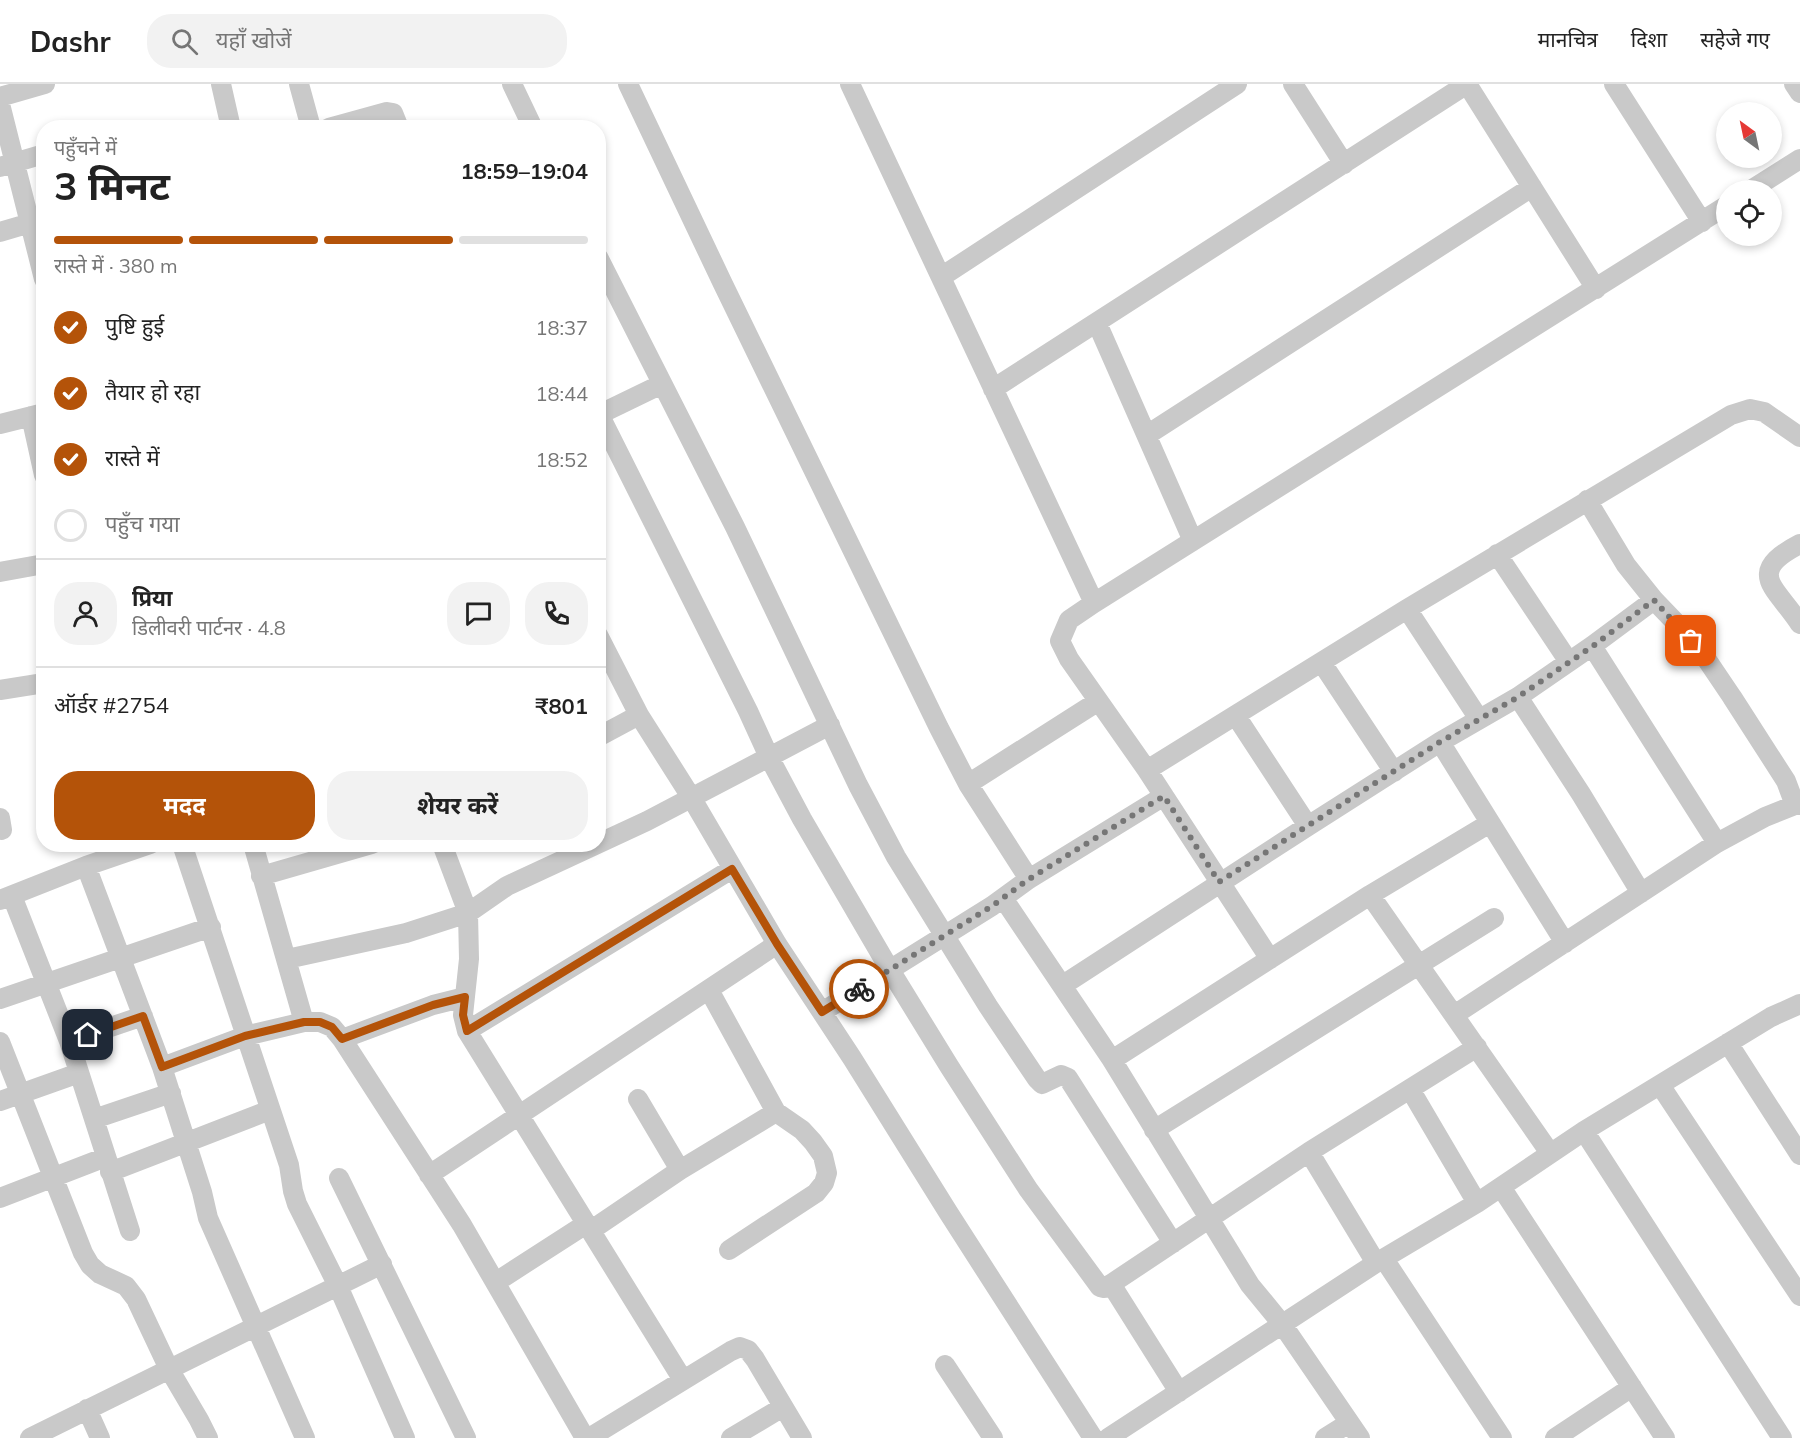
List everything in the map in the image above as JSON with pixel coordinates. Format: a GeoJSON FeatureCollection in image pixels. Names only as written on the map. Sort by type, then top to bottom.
{"type":"FeatureCollection","features":[{"type":"Feature","properties":{"kind":"street"},"geometry":{"type":"LineString","coordinates":[[0,97],[45,84]]}},
{"type":"Feature","properties":{"kind":"street"},"geometry":{"type":"LineString","coordinates":[[221,84],[229,120]]}},
{"type":"Feature","properties":{"kind":"street"},"geometry":{"type":"LineString","coordinates":[[298,84],[309,120]]}},
{"type":"Feature","properties":{"kind":"street"},"geometry":{"type":"LineString","coordinates":[[512,84],[529,120]]}},
{"type":"Feature","properties":{"kind":"street"},"geometry":{"type":"LineString","coordinates":[[628,84],[723,284],[968,784],[1029,879]]}},
{"type":"Feature","properties":{"kind":"street"},"geometry":{"type":"LineString","coordinates":[[850,84],[1094,603]]}},
{"type":"Feature","properties":{"kind":"street"},"geometry":{"type":"LineString","coordinates":[[941,277],[1237,84]]}},
{"type":"Feature","properties":{"kind":"street"},"geometry":{"type":"LineString","coordinates":[[1293,84],[1344,164]]}},
{"type":"Feature","properties":{"kind":"street"},"geometry":{"type":"LineString","coordinates":[[993,389],[1467,84],[1596,289]]}},
{"type":"Feature","properties":{"kind":"street"},"geometry":{"type":"LineString","coordinates":[[1614,84],[1702,222]]}},
{"type":"Feature","properties":{"kind":"street"},"geometry":{"type":"LineString","coordinates":[[1794,84],[1800,93]]}},
{"type":"Feature","properties":{"kind":"street"},"geometry":{"type":"LineString","coordinates":[[0,104],[7,165],[36,219]]}},
{"type":"Feature","properties":{"kind":"street"},"geometry":{"type":"LineString","coordinates":[[358,120],[387,112],[393,113],[396,120]]}},
{"type":"Feature","properties":{"kind":"street"},"geometry":{"type":"LineString","coordinates":[[7,165],[36,156]]}},
{"type":"Feature","properties":{"kind":"street"},"geometry":{"type":"LineString","coordinates":[[1767,180],[1800,159]]}},
{"type":"Feature","properties":{"kind":"street"},"geometry":{"type":"LineString","coordinates":[[1147,435],[1532,187]]}},
{"type":"Feature","properties":{"kind":"street"},"geometry":{"type":"LineString","coordinates":[[1270,959],[1147,770],[1097,702],[1069,659],[1060,641],[1070,620],[1716,213]]}},
{"type":"Feature","properties":{"kind":"street"},"geometry":{"type":"LineString","coordinates":[[0,232],[36,221]]}},
{"type":"Feature","properties":{"kind":"street"},"geometry":{"type":"LineString","coordinates":[[606,273],[735,527],[896,857],[943,935],[1037,1079],[1042,1083],[1061,1075],[1068,1078],[1173,1243]]}},
{"type":"Feature","properties":{"kind":"street"},"geometry":{"type":"LineString","coordinates":[[1096,323],[1193,541]]}},
{"type":"Feature","properties":{"kind":"street"},"geometry":{"type":"LineString","coordinates":[[606,411],[662,384]]}},
{"type":"Feature","properties":{"kind":"street"},"geometry":{"type":"LineString","coordinates":[[1147,770],[1497,554],[1731,415],[1750,409],[1764,412],[1800,437]]}},
{"type":"Feature","properties":{"kind":"street"},"geometry":{"type":"LineString","coordinates":[[0,424],[36,415]]}},
{"type":"Feature","properties":{"kind":"street"},"geometry":{"type":"LineString","coordinates":[[606,428],[769,757],[835,878],[949,1066],[1028,1189],[1097,1285],[1104,1288],[1111,1284],[1309,1152],[1477,1047]]}},
{"type":"Feature","properties":{"kind":"street"},"geometry":{"type":"LineString","coordinates":[[1454,1015],[1717,843],[1765,817],[1797,805],[1777,767],[1705,657],[1626,565],[1587,500]]}},
{"type":"Feature","properties":{"kind":"street"},"geometry":{"type":"LineString","coordinates":[[1800,544],[1783,553],[1772,563],[1768,573],[1771,587],[1800,624]]}},
{"type":"Feature","properties":{"kind":"street"},"geometry":{"type":"LineString","coordinates":[[1497,554],[1569,662]]}},
{"type":"Feature","properties":{"kind":"street"},"geometry":{"type":"LineString","coordinates":[[0,572],[36,565]]}},
{"type":"Feature","properties":{"kind":"street"},"geometry":{"type":"LineString","coordinates":[[1063,986],[1219,882],[1440,742],[1518,697],[1593,646],[1654,600]]}},
{"type":"Feature","properties":{"kind":"street"},"geometry":{"type":"LineString","coordinates":[[1407,609],[1479,719]]}},
{"type":"Feature","properties":{"kind":"street"},"geometry":{"type":"LineString","coordinates":[[1593,646],[1717,843]]}},
{"type":"Feature","properties":{"kind":"street"},"geometry":{"type":"LineString","coordinates":[[606,651],[639,715],[691,797],[777,944],[1093,1438]]}},
{"type":"Feature","properties":{"kind":"street"},"geometry":{"type":"LineString","coordinates":[[1322,663],[1394,772]]}},
{"type":"Feature","properties":{"kind":"street"},"geometry":{"type":"LineString","coordinates":[[0,690],[36,684]]}},
{"type":"Feature","properties":{"kind":"street"},"geometry":{"type":"LineString","coordinates":[[1518,697],[1581,794],[1641,893]]}},
{"type":"Feature","properties":{"kind":"street"},"geometry":{"type":"LineString","coordinates":[[968,784],[1097,702]]}},
{"type":"Feature","properties":{"kind":"street"},"geometry":{"type":"LineString","coordinates":[[606,733],[639,715]]}},
{"type":"Feature","properties":{"kind":"street"},"geometry":{"type":"LineString","coordinates":[[1236,716],[1308,826]]}},
{"type":"Feature","properties":{"kind":"street"},"geometry":{"type":"LineString","coordinates":[[606,832],[691,797],[830,725]]}},
{"type":"Feature","properties":{"kind":"street"},"geometry":{"type":"LineString","coordinates":[[1440,742],[1565,943]]}},
{"type":"Feature","properties":{"kind":"street"},"geometry":{"type":"LineString","coordinates":[[822,1012],[1003,898],[1029,879],[1164,796]]}},
{"type":"Feature","properties":{"kind":"street"},"geometry":{"type":"LineString","coordinates":[[1112,1060],[1370,895],[1490,823]]}},
{"type":"Feature","properties":{"kind":"street"},"geometry":{"type":"LineString","coordinates":[[127,852],[6,898],[46,983],[69,1041],[130,1231]]}},
{"type":"Feature","properties":{"kind":"street"},"geometry":{"type":"LineString","coordinates":[[185,852],[290,1166],[292,1191],[338,1286],[405,1438]]}},
{"type":"Feature","properties":{"kind":"street"},"geometry":{"type":"LineString","coordinates":[[255,852],[304,1022]]}},
{"type":"Feature","properties":{"kind":"street"},"geometry":{"type":"LineString","coordinates":[[261,876],[344,852]]}},
{"type":"Feature","properties":{"kind":"street"},"geometry":{"type":"LineString","coordinates":[[445,852],[468,913],[469,959],[463,1015],[467,1031],[683,1380]]}},
{"type":"Feature","properties":{"kind":"street"},"geometry":{"type":"LineString","coordinates":[[287,959],[406,933],[468,913],[507,886],[569,852]]}},
{"type":"Feature","properties":{"kind":"street"},"geometry":{"type":"LineString","coordinates":[[86,866],[162,1067],[202,1192],[208,1218],[305,1438]]}},
{"type":"Feature","properties":{"kind":"street"},"geometry":{"type":"LineString","coordinates":[[467,1031],[732,869]]}},
{"type":"Feature","properties":{"kind":"street"},"geometry":{"type":"LineString","coordinates":[[1370,895],[1550,1153]]}},
{"type":"Feature","properties":{"kind":"street"},"geometry":{"type":"LineString","coordinates":[[1003,898],[1112,1060],[1250,1285],[1282,1324],[1354,1430],[1325,1438]]}},
{"type":"Feature","properties":{"kind":"street"},"geometry":{"type":"LineString","coordinates":[[1154,1130],[1494,918]]}},
{"type":"Feature","properties":{"kind":"street"},"geometry":{"type":"LineString","coordinates":[[0,999],[211,927]]}},
{"type":"Feature","properties":{"kind":"street"},"geometry":{"type":"LineString","coordinates":[[429,1175],[777,944]]}},
{"type":"Feature","properties":{"kind":"street"},"geometry":{"type":"LineString","coordinates":[[709,990],[776,1112],[802,1130],[813,1142],[823,1156],[827,1173],[824,1183],[816,1193],[729,1250]]}},
{"type":"Feature","properties":{"kind":"street"},"geometry":{"type":"LineString","coordinates":[[342,1039],[433,1005],[465,997]]}},
{"type":"Feature","properties":{"kind":"street"},"geometry":{"type":"LineString","coordinates":[[1108,1438],[1380,1261],[1477,1203],[1584,1131],[1771,1017],[1800,1004]]}},
{"type":"Feature","properties":{"kind":"street"},"geometry":{"type":"LineString","coordinates":[[69,1041],[143,1016]]}},
{"type":"Feature","properties":{"kind":"street"},"geometry":{"type":"LineString","coordinates":[[162,1067],[245,1036],[304,1022],[320,1022],[332,1027],[342,1039],[496,1282],[587,1438],[740,1347],[748,1350],[802,1438]]}},
{"type":"Feature","properties":{"kind":"street"},"geometry":{"type":"LineString","coordinates":[[0,1042],[83,1253],[90,1265],[100,1274],[126,1286],[136,1299],[169,1370],[208,1438]]}},
{"type":"Feature","properties":{"kind":"street"},"geometry":{"type":"LineString","coordinates":[[1728,1043],[1800,1155]]}},
{"type":"Feature","properties":{"kind":"street"},"geometry":{"type":"LineString","coordinates":[[0,1101],[20,1092],[79,1073]]}},
{"type":"Feature","properties":{"kind":"street"},"geometry":{"type":"LineString","coordinates":[[1660,1084],[1800,1296]]}},
{"type":"Feature","properties":{"kind":"street"},"geometry":{"type":"LineString","coordinates":[[1410,1089],[1477,1203]]}},
{"type":"Feature","properties":{"kind":"street"},"geometry":{"type":"LineString","coordinates":[[94,1119],[171,1093]]}},
{"type":"Feature","properties":{"kind":"street"},"geometry":{"type":"LineString","coordinates":[[638,1099],[680,1170]]}},
{"type":"Feature","properties":{"kind":"street"},"geometry":{"type":"LineString","coordinates":[[0,1198],[54,1177],[185,1142],[270,1110]]}},
{"type":"Feature","properties":{"kind":"street"},"geometry":{"type":"LineString","coordinates":[[496,1282],[776,1112]]}},
{"type":"Feature","properties":{"kind":"street"},"geometry":{"type":"LineString","coordinates":[[1584,1131],[1782,1438]]}},
{"type":"Feature","properties":{"kind":"street"},"geometry":{"type":"LineString","coordinates":[[1309,1152],[1380,1261],[1502,1438]]}},
{"type":"Feature","properties":{"kind":"street"},"geometry":{"type":"LineString","coordinates":[[339,1178],[466,1438]]}},
{"type":"Feature","properties":{"kind":"street"},"geometry":{"type":"LineString","coordinates":[[1501,1186],[1665,1438]]}},
{"type":"Feature","properties":{"kind":"street"},"geometry":{"type":"LineString","coordinates":[[30,1438],[382,1264]]}},
{"type":"Feature","properties":{"kind":"street"},"geometry":{"type":"LineString","coordinates":[[1111,1284],[1179,1392]]}},
{"type":"Feature","properties":{"kind":"street"},"geometry":{"type":"LineString","coordinates":[[945,1365],[993,1438]]}},
{"type":"Feature","properties":{"kind":"street"},"geometry":{"type":"LineString","coordinates":[[1555,1438],[1632,1387]]}},
{"type":"Feature","properties":{"kind":"street"},"geometry":{"type":"LineString","coordinates":[[731,1438],[783,1407]]}},
{"type":"Feature","properties":{"kind":"street"},"geometry":{"type":"LineString","coordinates":[[87,1409],[100,1438]]}},
{"type":"Feature","properties":{"kind":"way so far"},"geometry":{"type":"LineString","coordinates":[[859,989],[992,906],[1029,879],[1164,796],[1219,882],[1440,742],[1518,697],[1593,646],[1654,600],[1691,641]]}},
{"type":"Feature","properties":{"kind":"route"},"geometry":{"type":"LineString","coordinates":[[88,1035],[143,1016],[162,1067],[245,1036],[304,1022],[320,1022],[332,1027],[342,1039],[391,1019],[465,997],[463,1015],[467,1031],[732,869],[777,944],[822,1012],[859,989]]}}]}
